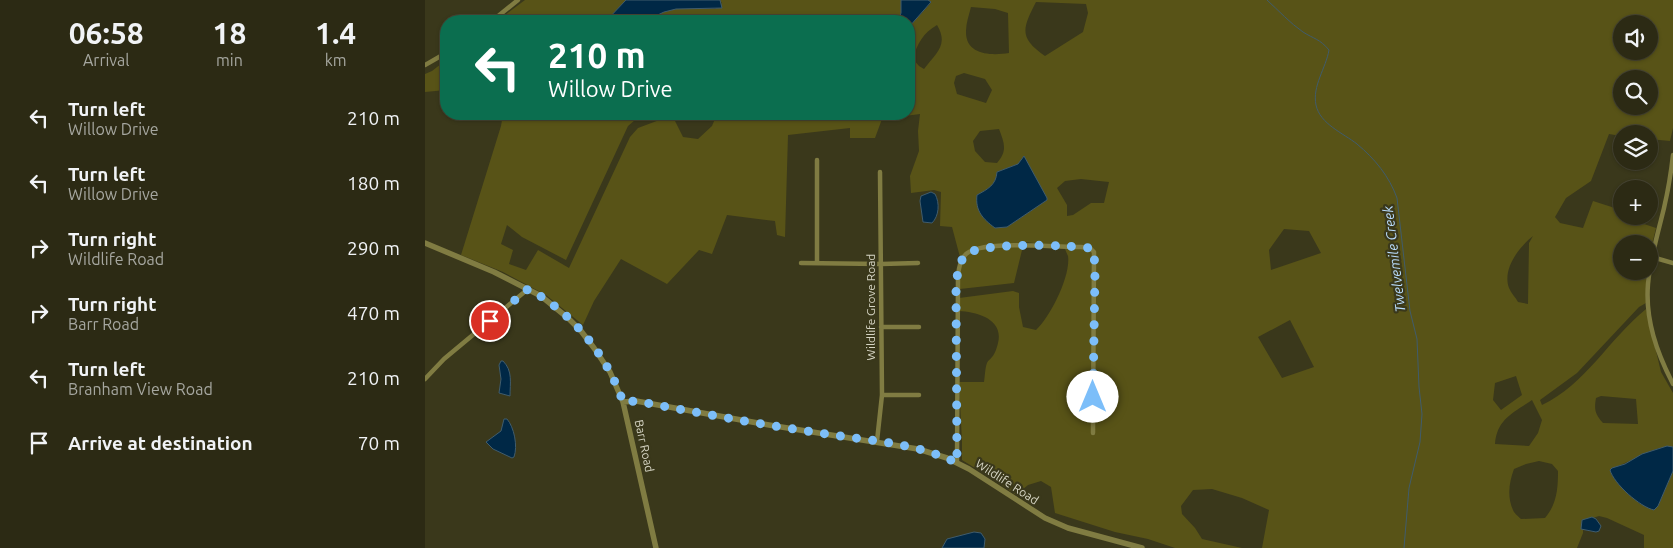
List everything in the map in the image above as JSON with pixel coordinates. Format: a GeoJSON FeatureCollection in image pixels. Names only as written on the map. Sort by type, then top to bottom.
{"type":"FeatureCollection","features":[{"type":"Feature","properties":{"kind":"street"},"geometry":{"type":"LineString","coordinates":[[499,15],[518,0]]}},
{"type":"Feature","properties":{"kind":"street"},"geometry":{"type":"LineString","coordinates":[[425,65],[440,57]]}},
{"type":"Feature","properties":{"kind":"street"},"geometry":{"type":"LineString","coordinates":[[1658,235],[1665,206],[1673,155]]}},
{"type":"Feature","properties":{"kind":"street"},"geometry":{"type":"LineString","coordinates":[[817,160],[817,262]]}},
{"type":"Feature","properties":{"kind":"street","name":"Wildlife Grove Road"},"geometry":{"type":"LineString","coordinates":[[877,441],[882,395],[880,172]]}},
{"type":"Feature","properties":{"kind":"street","name":"Barr Road"},"geometry":{"type":"LineString","coordinates":[[425,242],[528,289],[552,304],[585,336],[610,372],[623,402],[656,548]]}},
{"type":"Feature","properties":{"kind":"street"},"geometry":{"type":"LineString","coordinates":[[957,463],[957,275],[964,257],[972,251],[981,248],[1001,246],[1081,247],[1090,248],[1094,252],[1093,433]]}},
{"type":"Feature","properties":{"kind":"street"},"geometry":{"type":"LineString","coordinates":[[1658,259],[1673,263]]}},
{"type":"Feature","properties":{"kind":"street"},"geometry":{"type":"LineString","coordinates":[[801,263],[918,263]]}},
{"type":"Feature","properties":{"kind":"street"},"geometry":{"type":"LineString","coordinates":[[1649,280],[1650,325],[1662,364],[1673,384]]}},
{"type":"Feature","properties":{"kind":"street"},"geometry":{"type":"LineString","coordinates":[[425,379],[444,358],[528,289]]}},
{"type":"Feature","properties":{"kind":"street"},"geometry":{"type":"LineString","coordinates":[[881,327],[919,327]]}},
{"type":"Feature","properties":{"kind":"street"},"geometry":{"type":"LineString","coordinates":[[882,395],[919,395]]}},
{"type":"Feature","properties":{"kind":"street","name":"Wildlife Road"},"geometry":{"type":"LineString","coordinates":[[623,402],[636,401],[918,449],[957,463],[1045,518],[1068,528],[1142,548]]}},
{"type":"Feature","properties":{"kind":"shaded area"},"geometry":{"type":"Polygon","coordinates":[[[525,0],[626,0],[612,15],[505,15],[525,0]]]}},
{"type":"Feature","properties":{"kind":"shaded area"},"geometry":{"type":"Polygon","coordinates":[[[720,0],[901,0],[901,13],[900,15],[658,15],[676,9],[715,9],[722,3],[720,0]]]}},
{"type":"Feature","properties":{"kind":"shaded area"},"geometry":{"type":"Polygon","coordinates":[[[928,0],[1673,0],[1673,128],[1670,141],[1658,140],[1658,125],[1613,125],[1613,135],[1609,134],[1591,181],[1566,198],[1555,217],[1560,223],[1583,228],[1593,201],[1613,207],[1613,225],[1647,225],[1656,228],[1654,235],[1613,235],[1613,280],[1646,280],[1646,303],[1639,307],[1577,373],[1540,400],[1542,405],[1571,386],[1646,309],[1661,372],[1673,393],[1673,447],[1650,451],[1612,468],[1611,474],[1640,504],[1658,506],[1673,471],[1673,548],[1644,548],[1644,535],[1599,516],[1583,521],[1583,533],[1577,548],[1262,548],[1269,510],[1242,498],[1212,489],[1193,490],[1181,506],[1182,514],[1202,539],[1242,548],[1175,548],[1055,513],[1051,487],[1041,481],[1028,485],[1016,495],[962,460],[959,382],[984,382],[986,365],[996,350],[999,335],[997,328],[987,318],[974,313],[959,311],[959,298],[1013,291],[1019,293],[1019,307],[1023,327],[1036,330],[1053,306],[1063,285],[1068,256],[1065,249],[1024,242],[1014,283],[960,289],[960,257],[952,227],[940,226],[941,192],[934,190],[911,193],[910,176],[919,151],[918,131],[920,114],[915,115],[915,61],[924,69],[937,53],[942,38],[937,25],[924,35],[915,52],[915,20],[930,4],[931,2],[928,0]],[[1036,2],[1028,19],[1025,32],[1031,44],[1045,56],[1083,32],[1088,13],[1086,4],[1036,2]],[[971,7],[966,28],[967,39],[974,49],[980,52],[987,54],[1009,53],[1008,13],[995,9],[971,7]],[[964,73],[956,76],[954,83],[957,94],[986,103],[992,90],[985,79],[964,73]],[[999,129],[980,131],[973,141],[975,151],[985,162],[997,163],[1004,150],[999,129]],[[1024,156],[1018,164],[997,172],[991,186],[977,195],[995,228],[1007,227],[1047,200],[1024,156]],[[1081,179],[1065,181],[1057,188],[1067,205],[1067,216],[1073,215],[1091,203],[1104,203],[1109,182],[1081,179]],[[1284,229],[1269,250],[1271,270],[1321,253],[1309,231],[1284,229]],[[1533,236],[1517,252],[1510,266],[1507,281],[1510,290],[1518,302],[1528,304],[1529,243],[1533,236]],[[1290,320],[1258,337],[1282,378],[1314,367],[1290,320]],[[1516,376],[1495,383],[1493,400],[1501,410],[1522,395],[1516,376]],[[1601,396],[1596,398],[1595,406],[1596,412],[1603,423],[1638,424],[1636,399],[1601,396]],[[1532,400],[1507,418],[1499,428],[1495,444],[1529,446],[1538,433],[1542,420],[1532,400]],[[1539,461],[1514,469],[1512,474],[1509,495],[1511,505],[1514,512],[1521,519],[1545,518],[1554,501],[1557,490],[1558,471],[1552,464],[1539,461]]]}},
{"type":"Feature","properties":{"kind":"shaded area"},"geometry":{"type":"Polygon","coordinates":[[[440,65],[440,91],[425,92],[425,74],[440,65]]]}},
{"type":"Feature","properties":{"kind":"shaded area"},"geometry":{"type":"Polygon","coordinates":[[[502,120],[635,120],[628,126],[566,260],[522,237],[507,225],[501,244],[513,250],[509,264],[526,270],[538,250],[569,268],[630,137],[638,128],[659,120],[674,120],[683,137],[698,139],[712,126],[714,120],[882,120],[875,138],[850,138],[850,128],[788,135],[785,237],[777,235],[775,221],[727,215],[712,254],[699,250],[667,284],[621,259],[594,301],[583,325],[546,295],[503,272],[461,255],[502,120]]]}},
{"type":"Feature","properties":{"kind":"water"},"geometry":{"type":"Polygon","coordinates":[[[626,0],[720,0],[722,8],[676,9],[658,15],[612,15],[626,0]]]}},
{"type":"Feature","properties":{"kind":"water"},"geometry":{"type":"Polygon","coordinates":[[[901,0],[928,0],[931,2],[915,20],[915,15],[900,15],[901,0]]]}},
{"type":"Feature","properties":{"kind":"water"},"geometry":{"type":"Polygon","coordinates":[[[1024,156],[1047,200],[1007,227],[995,228],[981,214],[977,206],[977,195],[988,189],[995,180],[997,172],[1018,164],[1024,156]]]}},
{"type":"Feature","properties":{"kind":"water"},"geometry":{"type":"Polygon","coordinates":[[[931,192],[937,198],[937,213],[932,223],[923,222],[921,196],[931,192]]]}},
{"type":"Feature","properties":{"kind":"water"},"geometry":{"type":"Polygon","coordinates":[[[501,361],[506,365],[510,373],[510,396],[499,393],[501,379],[499,365],[501,361]]]}},
{"type":"Feature","properties":{"kind":"water"},"geometry":{"type":"Polygon","coordinates":[[[504,419],[507,419],[509,422],[515,437],[516,448],[512,458],[493,449],[486,442],[501,431],[504,419]]]}},
{"type":"Feature","properties":{"kind":"water"},"geometry":{"type":"Polygon","coordinates":[[[1667,446],[1673,447],[1673,471],[1658,506],[1654,510],[1628,494],[1612,476],[1610,470],[1642,454],[1667,446]]]}},
{"type":"Feature","properties":{"kind":"water"},"geometry":{"type":"Polygon","coordinates":[[[1592,517],[1601,526],[1599,531],[1581,529],[1582,520],[1592,517]]]}},
{"type":"Feature","properties":{"kind":"water"},"geometry":{"type":"Polygon","coordinates":[[[974,532],[981,533],[985,539],[984,548],[942,548],[947,539],[974,532]]]}},
{"type":"Feature","properties":{"kind":"waterway","name":"Twelvemile Creek"},"geometry":{"type":"LineString","coordinates":[[1267,0],[1289,21],[1320,41],[1329,50],[1316,91],[1315,98],[1318,112],[1327,123],[1357,144],[1370,156],[1386,175],[1397,198],[1410,311],[1417,339],[1422,414],[1420,442],[1409,488],[1404,548]]}},
{"type":"Feature","properties":{"kind":"route"},"geometry":{"type":"LineString","coordinates":[[490,321],[528,289],[541,296],[581,331],[610,372],[623,402],[636,401],[769,425],[872,440],[933,453],[957,463],[956,290],[957,275],[961,261],[967,253],[991,246],[1090,248],[1094,252],[1095,272],[1093,397]]}}]}
